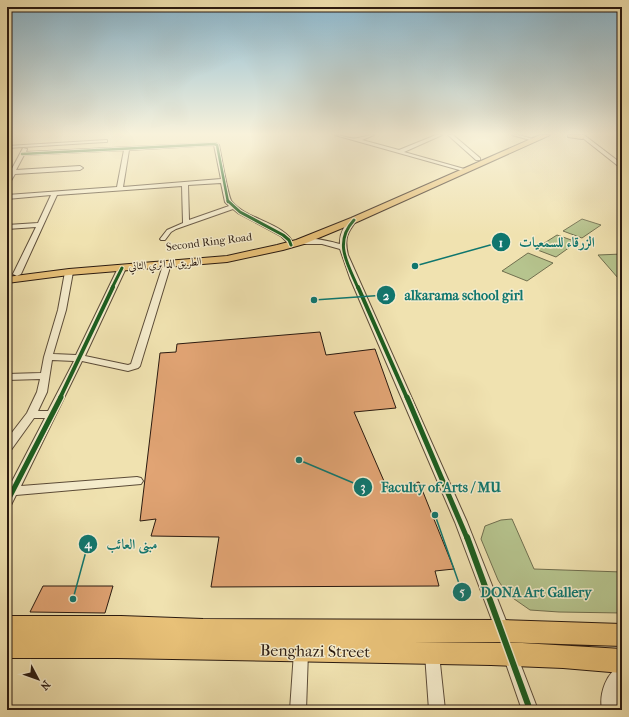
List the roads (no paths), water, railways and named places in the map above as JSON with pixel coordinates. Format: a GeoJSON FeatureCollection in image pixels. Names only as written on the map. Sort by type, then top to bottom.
{"type":"FeatureCollection","features":[{"type":"Feature","properties":{"kind":"main road","name":"Second Ring Road"},"geometry":{"type":"LineString","coordinates":[[12,275],[105,265],[225,255],[293,242],[462,169]]}},
{"type":"Feature","properties":{"kind":"main road","name":"الطريق الدائري الثاني"},"geometry":{"type":"LineString","coordinates":[[7,280],[69,272],[228,259],[250,255],[320,234],[354,220],[368,210]]}},
{"type":"Feature","properties":{"kind":"main road","name":"Benghazi Street"},"geometry":{"type":"LineString","coordinates":[[7,627],[121,627],[211,630],[503,631],[622,635]]}},
{"type":"Feature","properties":{"kind":"main road","name":"Benghazi Street"},"geometry":{"type":"LineString","coordinates":[[7,647],[56,646],[193,648],[301,652],[555,656],[622,661]]}},
{"type":"Feature","properties":{"kind":"street"},"geometry":{"type":"LineString","coordinates":[[8,180],[16,168]]}},
{"type":"Feature","properties":{"kind":"street"},"geometry":{"type":"LineString","coordinates":[[14,172],[72,168]]}},
{"type":"Feature","properties":{"kind":"street"},"geometry":{"type":"LineString","coordinates":[[120,188],[123,168]]}},
{"type":"Feature","properties":{"kind":"street"},"geometry":{"type":"LineString","coordinates":[[221,168],[228,202],[232,207],[293,242],[329,242],[343,248]]}},
{"type":"Feature","properties":{"kind":"street"},"geometry":{"type":"LineString","coordinates":[[7,197],[55,192],[223,181]]}},
{"type":"Feature","properties":{"kind":"street"},"geometry":{"type":"LineString","coordinates":[[185,183],[186,224]]}},
{"type":"Feature","properties":{"kind":"street"},"geometry":{"type":"LineString","coordinates":[[12,275],[40,225],[55,192]]}},
{"type":"Feature","properties":{"kind":"street"},"geometry":{"type":"LineString","coordinates":[[163,239],[169,231],[232,207]]}},
{"type":"Feature","properties":{"kind":"street"},"geometry":{"type":"LineString","coordinates":[[354,220],[346,227],[342,236],[343,248],[354,278],[461,522],[503,631],[530,710]]}},
{"type":"Feature","properties":{"kind":"street"},"geometry":{"type":"LineString","coordinates":[[7,227],[40,225]]}},
{"type":"Feature","properties":{"kind":"street"},"geometry":{"type":"LineString","coordinates":[[48,357],[79,358],[128,368],[135,366],[168,264]]}},
{"type":"Feature","properties":{"kind":"street"},"geometry":{"type":"LineString","coordinates":[[7,502],[122,268]]}},
{"type":"Feature","properties":{"kind":"street"},"geometry":{"type":"LineString","coordinates":[[7,447],[31,414],[42,392],[48,357],[62,310],[69,272]]}},
{"type":"Feature","properties":{"kind":"street"},"geometry":{"type":"LineString","coordinates":[[7,377],[45,376]]}},
{"type":"Feature","properties":{"kind":"street"},"geometry":{"type":"LineString","coordinates":[[31,414],[50,415]]}},
{"type":"Feature","properties":{"kind":"street"},"geometry":{"type":"LineString","coordinates":[[13,491],[137,481]]}},
{"type":"Feature","properties":{"kind":"street"},"geometry":{"type":"LineString","coordinates":[[298,710],[301,652]]}},
{"type":"Feature","properties":{"kind":"street"},"geometry":{"type":"LineString","coordinates":[[432,654],[437,710]]}},
{"type":"Feature","properties":{"kind":"street"},"geometry":{"type":"LineString","coordinates":[[610,710],[608,704],[609,694],[612,685],[622,673]]}},
{"type":"Feature","properties":{"kind":"place","name":"الزرقاء للسمعيات"},"geometry":{"type":"Point","coordinates":[415,266]}},
{"type":"Feature","properties":{"kind":"place","name":"alkarama school girl"},"geometry":{"type":"Point","coordinates":[314,300]}},
{"type":"Feature","properties":{"kind":"place","name":"Faculty of Arts / MU"},"geometry":{"type":"Point","coordinates":[299,460]}},
{"type":"Feature","properties":{"kind":"place","name":"DONA Art Gallery"},"geometry":{"type":"Point","coordinates":[435,515]}},
{"type":"Feature","properties":{"kind":"place","name":"مبنى العائب"},"geometry":{"type":"Point","coordinates":[73,599]}}]}
